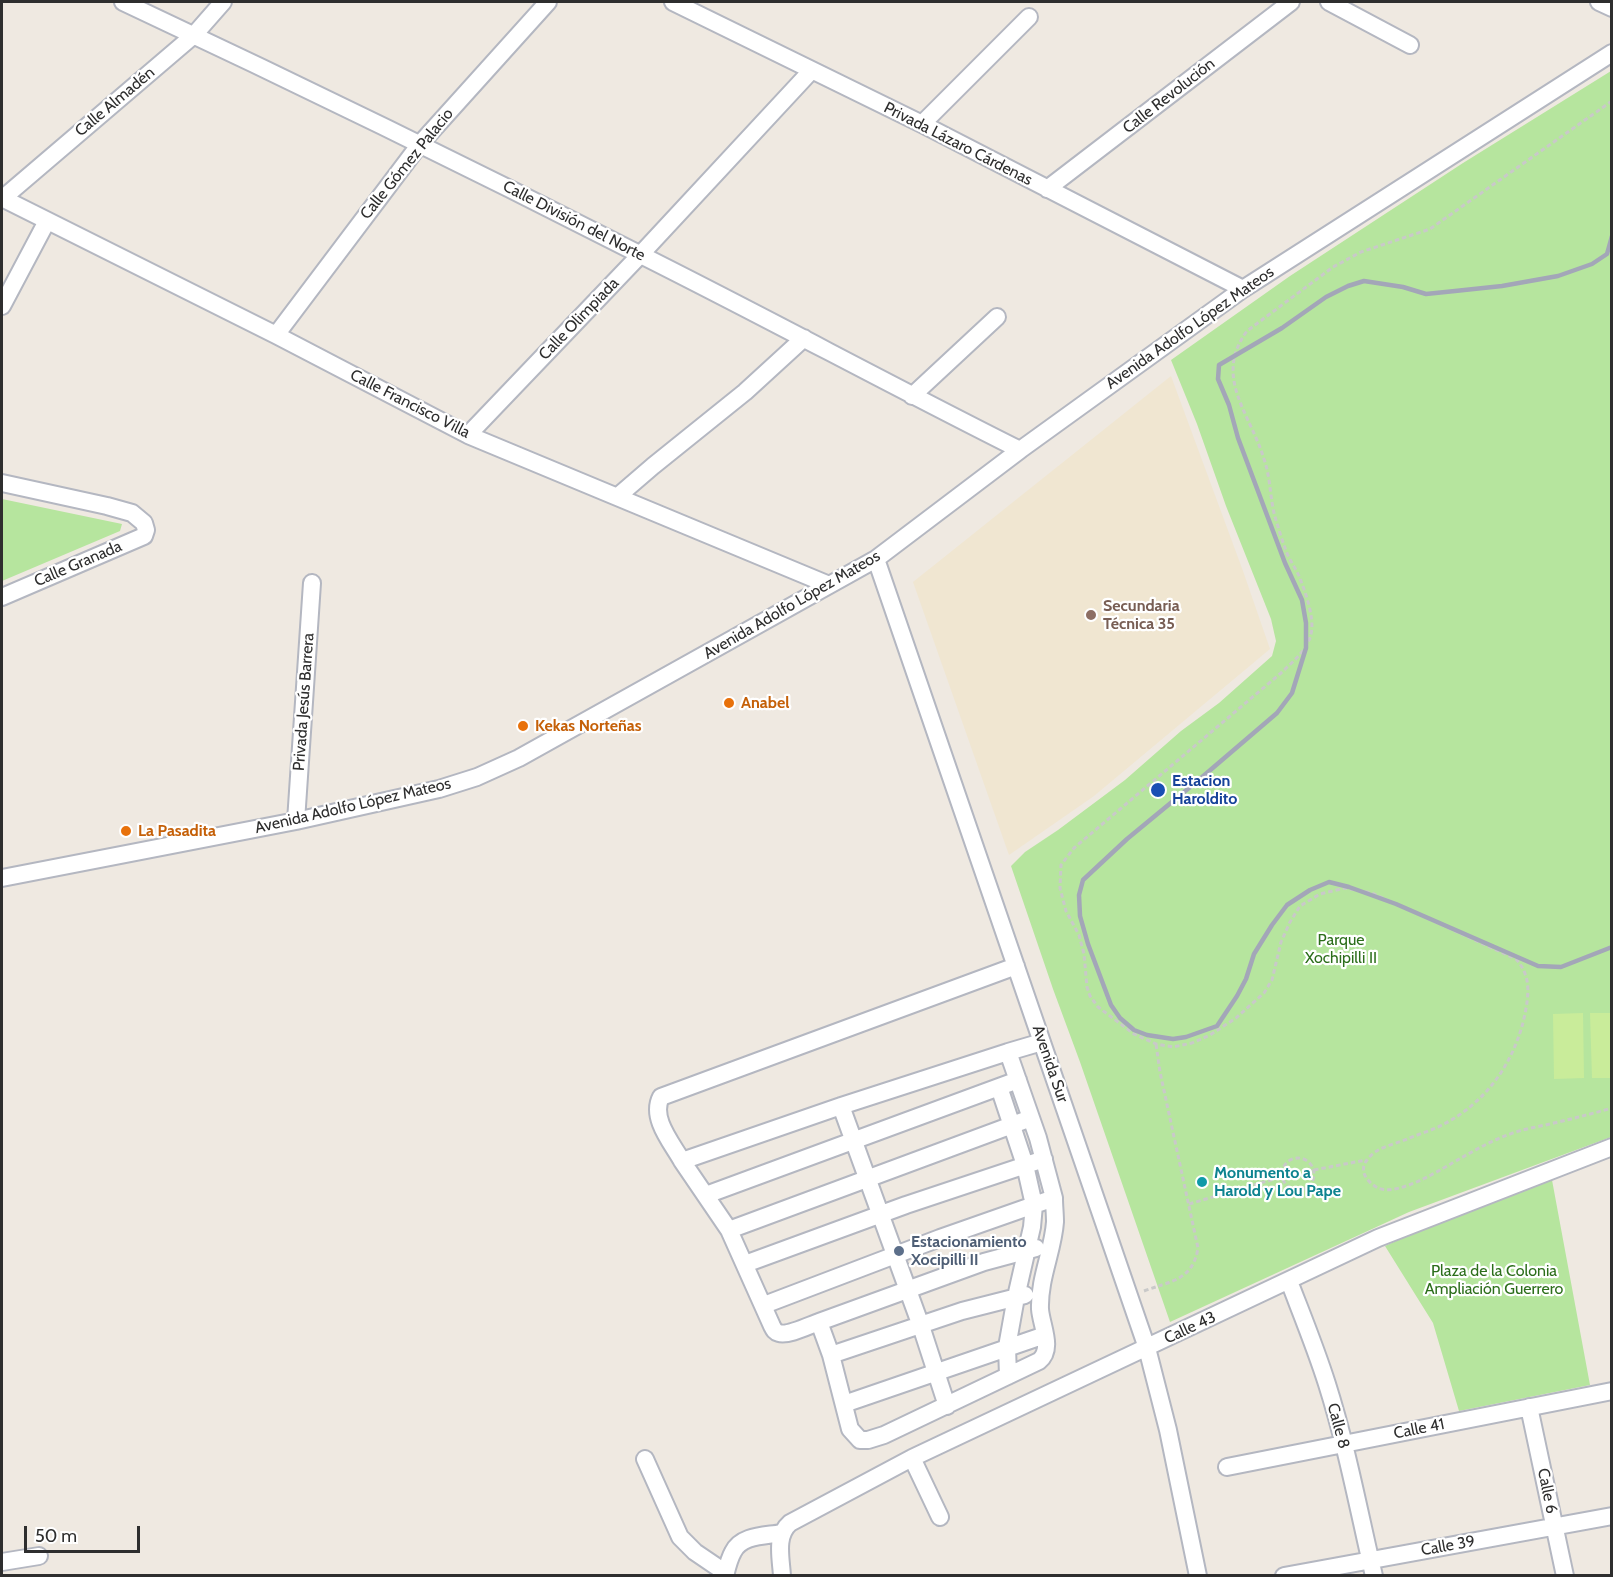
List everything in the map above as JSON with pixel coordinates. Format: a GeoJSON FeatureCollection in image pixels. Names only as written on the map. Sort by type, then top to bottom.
{"type":"FeatureCollection","features":[{"type":"Feature","properties":{"kind":"street","name":"Calle División del Norte"},"geometry":{"type":"LineString","coordinates":[[123,2],[420,144],[641,254],[1020,450]]}},
{"type":"Feature","properties":{"kind":"street","name":"Calle Almadén"},"geometry":{"type":"LineString","coordinates":[[2,199],[194,35],[223,2]]}},
{"type":"Feature","properties":{"kind":"street","name":"Calle Gómez Palacio"},"geometry":{"type":"LineString","coordinates":[[276,335],[420,144],[548,2]]}},
{"type":"Feature","properties":{"kind":"street","name":"Privada Lázaro Cárdenas"},"geometry":{"type":"LineString","coordinates":[[673,2],[922,124],[1243,289]]}},
{"type":"Feature","properties":{"kind":"street","name":"Calle Revolución"},"geometry":{"type":"LineString","coordinates":[[1047,189],[1291,2]]}},
{"type":"Feature","properties":{"kind":"street"},"geometry":{"type":"LineString","coordinates":[[1329,2],[1410,45]]}},
{"type":"Feature","properties":{"kind":"street"},"geometry":{"type":"LineString","coordinates":[[1599,2],[1611,8]]}},
{"type":"Feature","properties":{"kind":"street"},"geometry":{"type":"LineString","coordinates":[[922,124],[1029,17]]}},
{"type":"Feature","properties":{"kind":"street","name":"Avenida Adolfo López Mateos"},"geometry":{"type":"LineString","coordinates":[[2,878],[296,821],[439,789],[477,777],[508,763],[876,560],[1020,450],[1243,289],[1611,53]]}},
{"type":"Feature","properties":{"kind":"street","name":"Calle Olimpiada"},"geometry":{"type":"LineString","coordinates":[[468,435],[641,254],[811,70]]}},
{"type":"Feature","properties":{"kind":"street","name":"Calle Francisco Villa"},"geometry":{"type":"LineString","coordinates":[[2,199],[276,335],[468,435],[830,585]]}},
{"type":"Feature","properties":{"kind":"street"},"geometry":{"type":"LineString","coordinates":[[2,306],[47,221]]}},
{"type":"Feature","properties":{"kind":"street"},"geometry":{"type":"LineString","coordinates":[[912,396],[997,317]]}},
{"type":"Feature","properties":{"kind":"street"},"geometry":{"type":"LineString","coordinates":[[617,497],[745,392],[804,338]]}},
{"type":"Feature","properties":{"kind":"street","name":"Calle Granada"},"geometry":{"type":"LineString","coordinates":[[2,483],[132,513],[146,526],[144,536],[2,597]]}},
{"type":"Feature","properties":{"kind":"street","name":"Avenida Sur"},"geometry":{"type":"LineString","coordinates":[[876,560],[1147,1348],[1168,1430],[1198,1575]]}},
{"type":"Feature","properties":{"kind":"street","name":"Privada Jesús Barrera"},"geometry":{"type":"LineString","coordinates":[[296,821],[312,583]]}},
{"type":"Feature","properties":{"kind":"street"},"geometry":{"type":"LineString","coordinates":[[1016,966],[662,1097],[657,1104],[658,1117],[682,1161],[729,1230],[772,1326],[776,1332],[781,1334],[984,1262],[1051,1244]]}},
{"type":"Feature","properties":{"kind":"street"},"geometry":{"type":"LineString","coordinates":[[682,1161],[841,1106],[1042,1042]]}},
{"type":"Feature","properties":{"kind":"street"},"geometry":{"type":"LineString","coordinates":[[819,1322],[831,1355],[850,1429],[860,1440],[884,1435],[1044,1357],[1047,1348],[1041,1317],[1041,1291],[1042,1276],[1055,1222],[1054,1198],[1044,1159],[1008,1052]]}},
{"type":"Feature","properties":{"kind":"street"},"geometry":{"type":"LineString","coordinates":[[706,1195],[1018,1080]]}},
{"type":"Feature","properties":{"kind":"street"},"geometry":{"type":"LineString","coordinates":[[999,1087],[1025,1165],[1034,1205],[1032,1227],[1007,1347],[1008,1376]]}},
{"type":"Feature","properties":{"kind":"street"},"geometry":{"type":"LineString","coordinates":[[841,1106],[896,1255],[947,1406]]}},
{"type":"Feature","properties":{"kind":"street"},"geometry":{"type":"LineString","coordinates":[[729,1230],[1031,1118]]}},
{"type":"Feature","properties":{"kind":"street","name":"Calle 43"},"geometry":{"type":"LineString","coordinates":[[781,1533],[797,1518],[912,1458],[1378,1238],[1611,1147]]}},
{"type":"Feature","properties":{"kind":"street"},"geometry":{"type":"LineString","coordinates":[[745,1264],[881,1214],[1044,1159]]}},
{"type":"Feature","properties":{"kind":"street"},"geometry":{"type":"LineString","coordinates":[[764,1305],[1054,1198]]}},
{"type":"Feature","properties":{"kind":"street","name":"Calle 8"},"geometry":{"type":"LineString","coordinates":[[1289,1281],[1327,1385],[1344,1444],[1372,1568]]}},
{"type":"Feature","properties":{"kind":"street"},"geometry":{"type":"LineString","coordinates":[[831,1355],[962,1311],[1041,1291]]}},
{"type":"Feature","properties":{"kind":"street"},"geometry":{"type":"LineString","coordinates":[[844,1404],[1045,1335]]}},
{"type":"Feature","properties":{"kind":"street","name":"Calle 41"},"geometry":{"type":"LineString","coordinates":[[1227,1467],[1611,1391]]}},
{"type":"Feature","properties":{"kind":"street","name":"Calle 6"},"geometry":{"type":"LineString","coordinates":[[1529,1407],[1565,1575]]}},
{"type":"Feature","properties":{"kind":"street"},"geometry":{"type":"LineString","coordinates":[[912,1458],[940,1517]]}},
{"type":"Feature","properties":{"kind":"street"},"geometry":{"type":"LineString","coordinates":[[645,1459],[680,1537],[695,1552],[725,1574],[734,1549],[740,1543],[752,1538],[781,1533],[782,1575]]}},
{"type":"Feature","properties":{"kind":"street","name":"Calle 39"},"geometry":{"type":"LineString","coordinates":[[1284,1575],[1372,1568],[1611,1516]]}},
{"type":"Feature","properties":{"kind":"street"},"geometry":{"type":"LineString","coordinates":[[2,1562],[39,1556]]}},
{"type":"Feature","properties":{"kind":"path"},"geometry":{"type":"LineString","coordinates":[[1611,101],[1430,229],[1361,252],[1332,267],[1247,331],[1238,343],[1233,357],[1234,385],[1264,458],[1279,531],[1285,550],[1299,576],[1311,611],[1312,631],[1307,646],[1281,673],[1074,848],[1061,865],[1060,888],[1066,911],[1079,935],[1090,996],[1098,1007],[1134,1034],[1156,1044],[1173,1047],[1192,1043],[1210,1035],[1236,1018],[1264,993],[1272,980],[1281,942],[1290,922],[1300,906],[1320,894],[1345,888],[1372,893],[1516,959],[1524,968],[1528,982],[1527,1002],[1521,1032],[1508,1061],[1491,1088],[1477,1102],[1445,1124],[1377,1150],[1366,1160],[1363,1170],[1367,1180],[1377,1188],[1388,1191],[1405,1186],[1512,1133],[1611,1108]]}},
{"type":"Feature","properties":{"kind":"path"},"geometry":{"type":"LineString","coordinates":[[1130,1296],[1182,1276],[1191,1269],[1196,1260],[1198,1248],[1156,1044]]}},
{"type":"Feature","properties":{"kind":"path"},"geometry":{"type":"LineString","coordinates":[[1294,1157],[1303,1158],[1314,1170],[1309,1186],[1301,1190],[1285,1185],[1281,1177],[1282,1168],[1294,1157]]}},
{"type":"Feature","properties":{"kind":"path"},"geometry":{"type":"LineString","coordinates":[[1314,1170],[1366,1160]]}},
{"type":"Feature","properties":{"kind":"path"},"geometry":{"type":"LineString","coordinates":[[1189,1204],[1281,1177]]}},
{"type":"Feature","properties":{"kind":"shaded area","name":"Secundaria Técnica 35"},"geometry":{"type":"Polygon","coordinates":[[[1171,376],[1270,649],[1094,796],[1009,855],[913,582],[1171,376]]]}},
{"type":"Feature","properties":{"kind":"green space","name":"Parque Xochipilli II"},"geometry":{"type":"Polygon","coordinates":[[[1611,71],[1611,1137],[1409,1212],[1170,1322],[1011,866],[1025,852],[1125,780],[1272,656],[1276,641],[1271,619],[1171,360],[1290,276],[1463,163],[1611,71]]]}},
{"type":"Feature","properties":{"kind":"green space"},"geometry":{"type":"Polygon","coordinates":[[[2,499],[122,524],[120,531],[2,581],[2,499]]]}},
{"type":"Feature","properties":{"kind":"green space"},"geometry":{"type":"Polygon","coordinates":[[[1583,1013],[1584,1078],[1554,1079],[1553,1014],[1583,1013]]]}},
{"type":"Feature","properties":{"kind":"green space"},"geometry":{"type":"Polygon","coordinates":[[[1590,1013],[1611,1013],[1611,1078],[1592,1078],[1590,1013]]]}},
{"type":"Feature","properties":{"kind":"green space","name":"Plaza de la Colonia Ampliación Guerrero"},"geometry":{"type":"Polygon","coordinates":[[[1552,1180],[1590,1385],[1459,1411],[1433,1323],[1385,1246],[1459,1213],[1552,1180]]]}},
{"type":"Feature","properties":{"kind":"railway"},"geometry":{"type":"LineString","coordinates":[[1612,236],[1607,254],[1592,264],[1558,276],[1502,286],[1426,294],[1403,287],[1364,281],[1348,286],[1326,297],[1282,328],[1219,365],[1218,379],[1229,405],[1238,438],[1285,563],[1302,600],[1306,623],[1306,648],[1292,693],[1277,713],[1127,839],[1083,880],[1079,895],[1080,916],[1088,944],[1111,1005],[1120,1018],[1134,1030],[1147,1035],[1173,1039],[1217,1026],[1246,979],[1254,954],[1287,905],[1310,890],[1329,882],[1396,904],[1538,966],[1561,967],[1612,947]]}},
{"type":"Feature","properties":{"kind":"place","name":"Secundaria Técnica 35"},"geometry":{"type":"Point","coordinates":[1091,615]}},
{"type":"Feature","properties":{"kind":"place","name":"Anabel"},"geometry":{"type":"Point","coordinates":[729,703]}},
{"type":"Feature","properties":{"kind":"place","name":"Kekas Norteñas"},"geometry":{"type":"Point","coordinates":[523,726]}},
{"type":"Feature","properties":{"kind":"place","name":"Estacion Haroldito"},"geometry":{"type":"Point","coordinates":[1158,790]}},
{"type":"Feature","properties":{"kind":"place","name":"La Pasadita"},"geometry":{"type":"Point","coordinates":[126,831]}},
{"type":"Feature","properties":{"kind":"place","name":"Monumento a Harold y Lou Pape"},"geometry":{"type":"Point","coordinates":[1202,1182]}},
{"type":"Feature","properties":{"kind":"place","name":"Estacionamiento Xocipilli II"},"geometry":{"type":"Point","coordinates":[899,1251]}}]}
